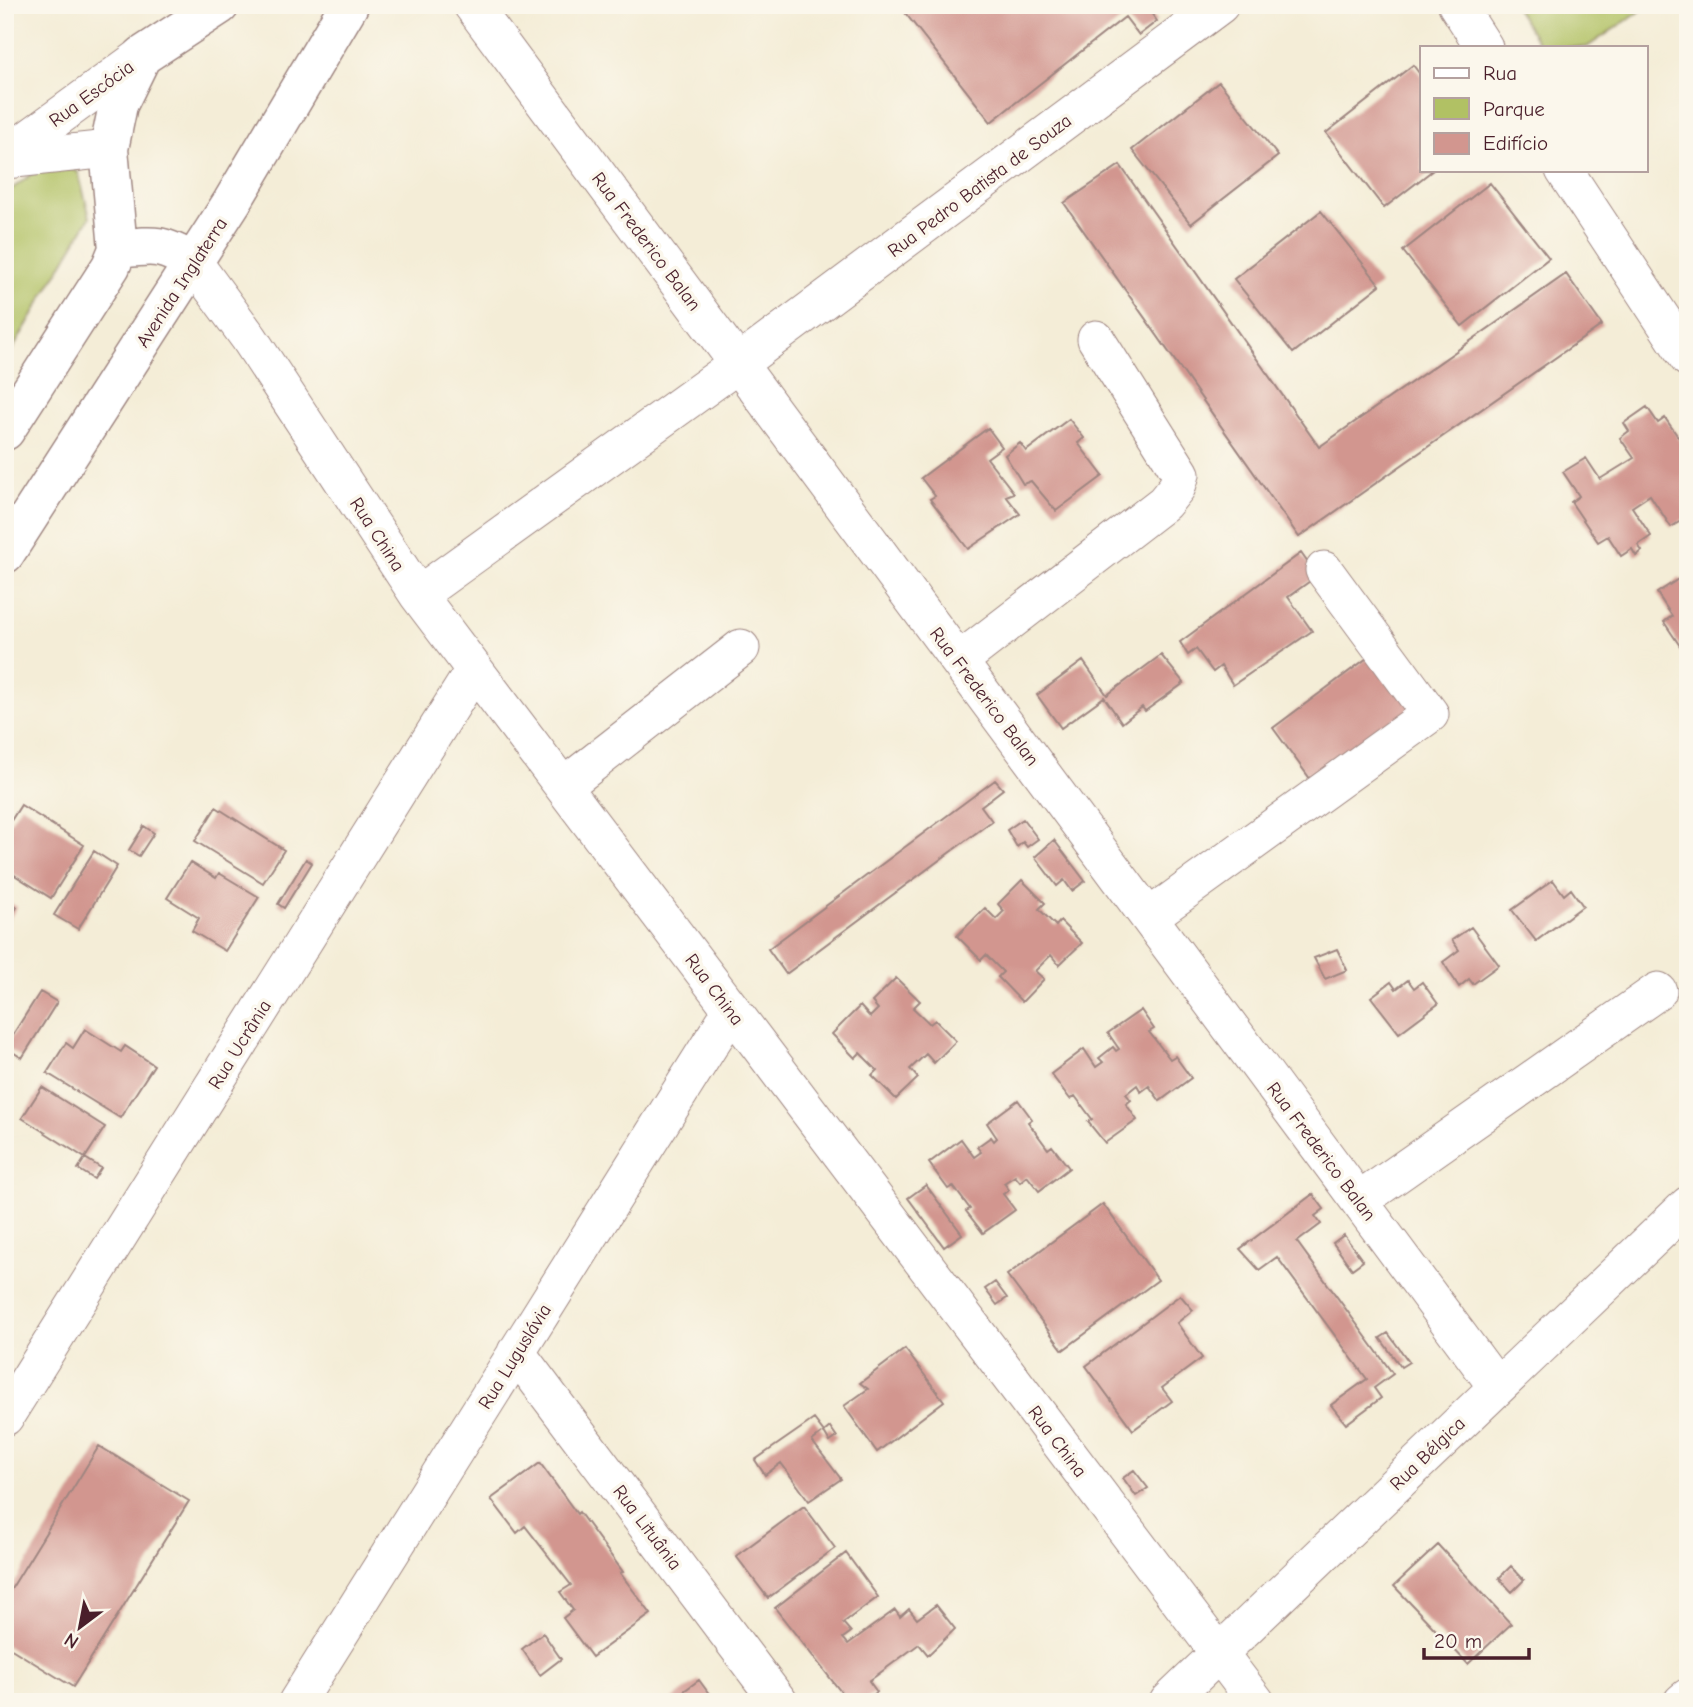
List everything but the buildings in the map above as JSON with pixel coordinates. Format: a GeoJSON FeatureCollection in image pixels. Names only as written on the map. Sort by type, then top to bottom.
{"type":"FeatureCollection","features":[{"type":"Feature","properties":{"kind":"main road"},"geometry":{"type":"LineString","coordinates":[[5,431],[111,266],[118,249],[108,149],[118,105],[142,56],[220,5]]}},
{"type":"Feature","properties":{"kind":"main road","name":"Avenida Inglaterra"},"geometry":{"type":"LineString","coordinates":[[5,554],[194,263],[349,5]]}},
{"type":"Feature","properties":{"kind":"main road"},"geometry":{"type":"LineString","coordinates":[[118,249],[152,245],[173,251],[194,263]]}},
{"type":"Feature","properties":{"kind":"street","name":"Rua Frederico Balan"},"geometry":{"type":"LineString","coordinates":[[472,5],[1497,1387]]}},
{"type":"Feature","properties":{"kind":"street"},"geometry":{"type":"LineString","coordinates":[[1457,5],[1483,46]]}},
{"type":"Feature","properties":{"kind":"street","name":"Rua Pedro Batista de Souza"},"geometry":{"type":"LineString","coordinates":[[418,595],[738,364],[1204,10]]}},
{"type":"Feature","properties":{"kind":"street","name":"Rua Escócia"},"geometry":{"type":"LineString","coordinates":[[5,158],[142,56]]}},
{"type":"Feature","properties":{"kind":"street","name":"Rua Escócia"},"geometry":{"type":"LineString","coordinates":[[5,158],[108,149]]}},
{"type":"Feature","properties":{"kind":"street"},"geometry":{"type":"LineString","coordinates":[[1565,172],[1688,358]]}},
{"type":"Feature","properties":{"kind":"street","name":"Rua China"},"geometry":{"type":"LineString","coordinates":[[194,263],[249,338],[418,595],[1256,1702]]}},
{"type":"Feature","properties":{"kind":"street"},"geometry":{"type":"LineString","coordinates":[[959,661],[1164,503],[1177,487],[1181,474],[1096,339]]}},
{"type":"Feature","properties":{"kind":"street"},"geometry":{"type":"LineString","coordinates":[[1149,917],[1430,714],[1324,570]]}},
{"type":"Feature","properties":{"kind":"street"},"geometry":{"type":"LineString","coordinates":[[564,786],[741,648]]}},
{"type":"Feature","properties":{"kind":"street","name":"Rua Ucrânia"},"geometry":{"type":"LineString","coordinates":[[5,1417],[474,670]]}},
{"type":"Feature","properties":{"kind":"street"},"geometry":{"type":"LineString","coordinates":[[1359,1201],[1658,991]]}},
{"type":"Feature","properties":{"kind":"street","name":"Rua Luguslávia"},"geometry":{"type":"LineString","coordinates":[[308,1696],[516,1352],[731,1011]]}},
{"type":"Feature","properties":{"kind":"street","name":"Rua Bélgica"},"geometry":{"type":"LineString","coordinates":[[1168,1702],[1688,1205]]}},
{"type":"Feature","properties":{"kind":"street","name":"Rua Lituânia"},"geometry":{"type":"LineString","coordinates":[[516,1352],[779,1702]]}},
{"type":"Feature","properties":{"kind":"street"},"geometry":{"type":"LineString","coordinates":[[1682,1702],[1688,1697]]}},
{"type":"Feature","properties":{"kind":"green space"},"geometry":{"type":"Polygon","coordinates":[[[1514,5],[1649,5],[1588,46],[1540,46],[1514,5]]]}},
{"type":"Feature","properties":{"kind":"green space"},"geometry":{"type":"Polygon","coordinates":[[[51,160],[78,172],[90,217],[5,362],[5,194],[51,160]]]}}]}
